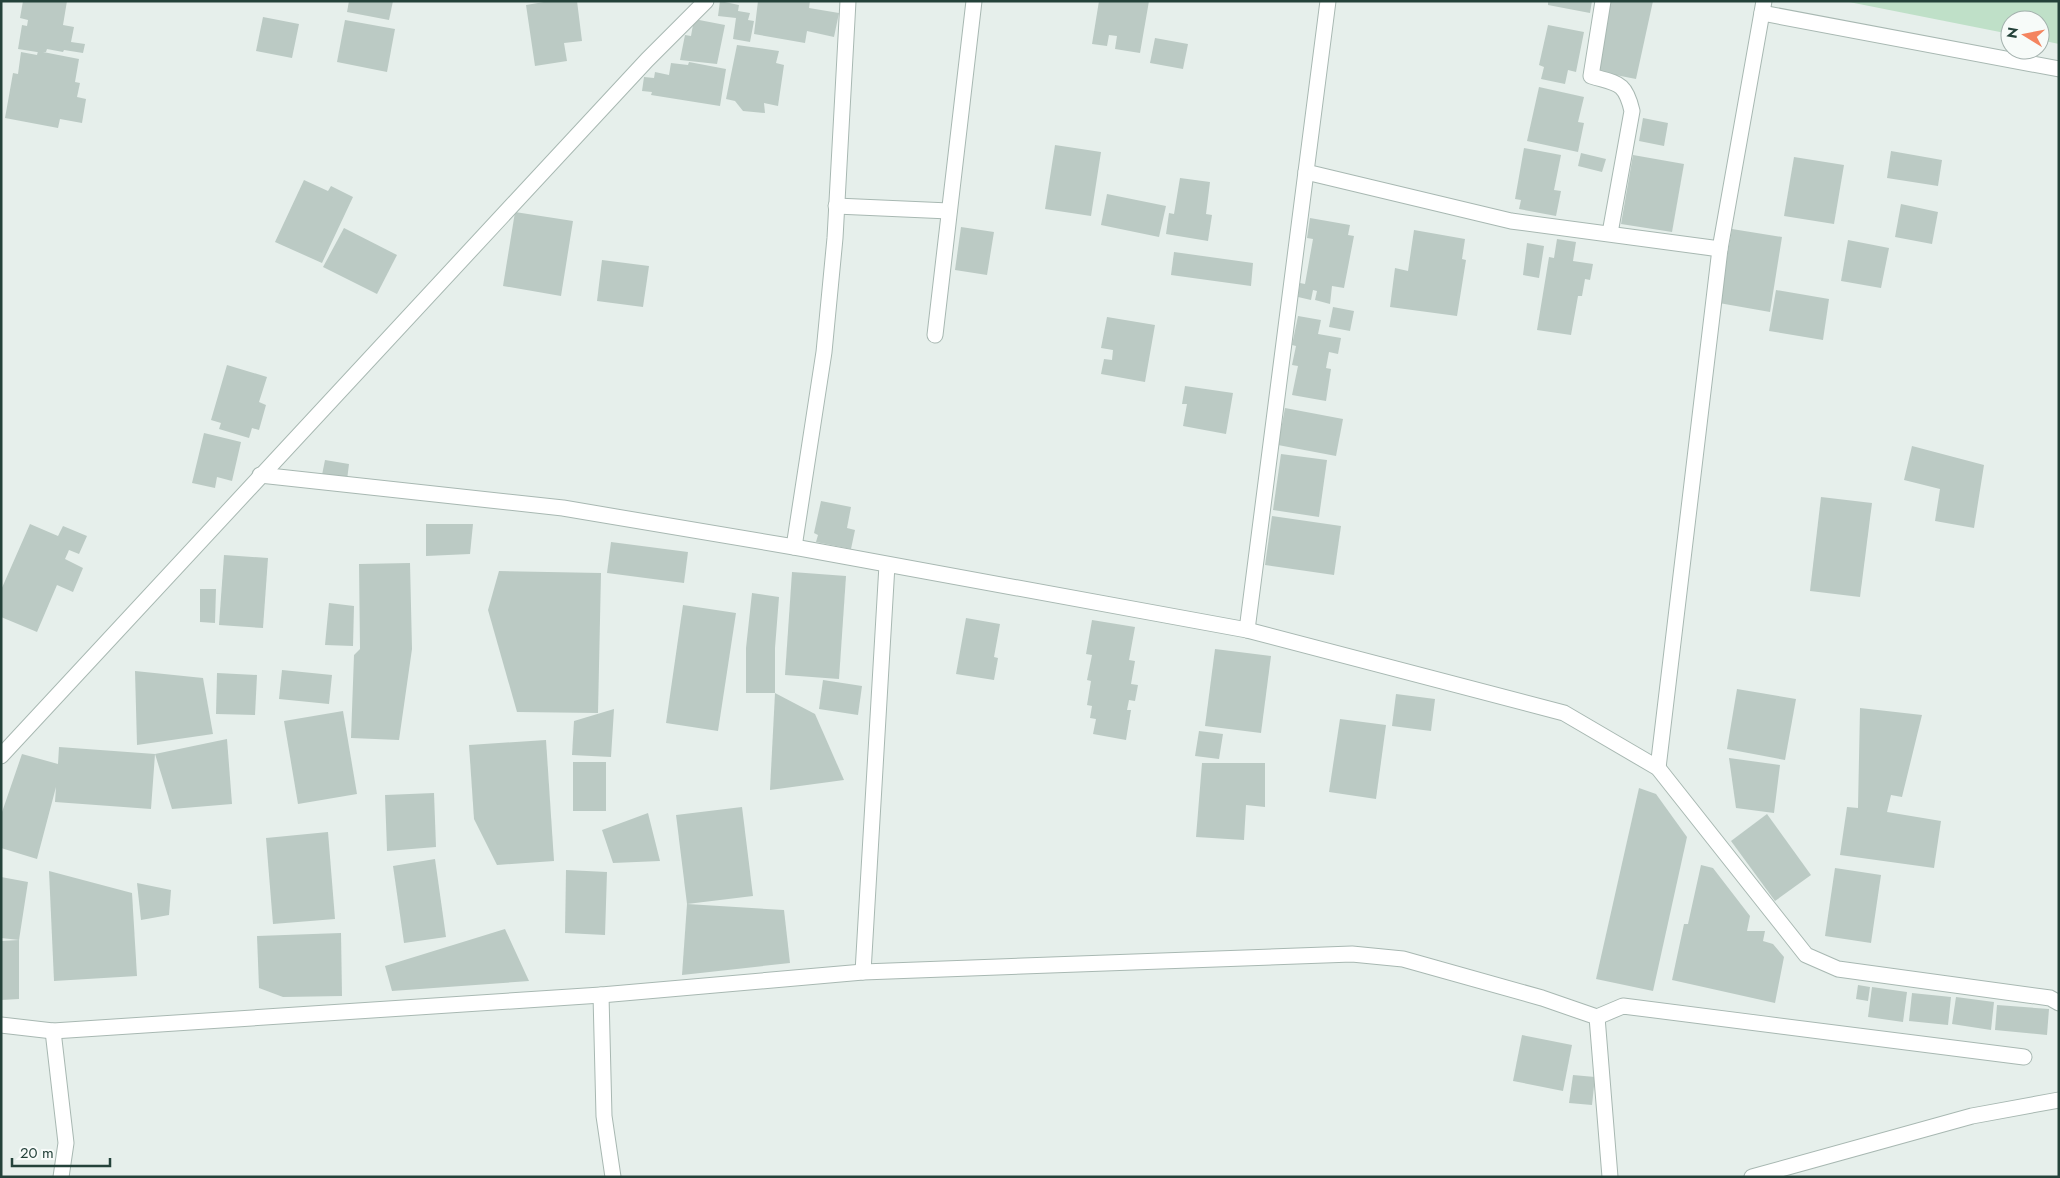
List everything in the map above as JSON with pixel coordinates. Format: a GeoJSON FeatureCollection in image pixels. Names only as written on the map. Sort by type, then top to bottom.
{"type":"FeatureCollection","features":[{"type":"Feature","properties":{"kind":"street"},"geometry":{"type":"LineString","coordinates":[[1,756],[647,60],[706,1]]}},
{"type":"Feature","properties":{"kind":"street"},"geometry":{"type":"LineString","coordinates":[[794,547],[824,352],[836,206],[848,1]]}},
{"type":"Feature","properties":{"kind":"street"},"geometry":{"type":"LineString","coordinates":[[935,335],[974,1]]}},
{"type":"Feature","properties":{"kind":"street"},"geometry":{"type":"LineString","coordinates":[[1247,630],[1328,1]]}},
{"type":"Feature","properties":{"kind":"street"},"geometry":{"type":"LineString","coordinates":[[1603,1],[1590,76],[1619,85],[1628,93],[1632,111],[1610,233]]}},
{"type":"Feature","properties":{"kind":"street"},"geometry":{"type":"LineString","coordinates":[[1658,768],[1720,249],[1763,7],[2059,69]]}},
{"type":"Feature","properties":{"kind":"street"},"geometry":{"type":"LineString","coordinates":[[1306,172],[1511,221],[1720,249]]}},
{"type":"Feature","properties":{"kind":"street"},"geometry":{"type":"LineString","coordinates":[[836,206],[949,210]]}},
{"type":"Feature","properties":{"kind":"street"},"geometry":{"type":"LineString","coordinates":[[260,475],[563,508],[794,547],[1247,630],[1564,713],[1658,768],[1806,955],[1838,969],[2050,998],[2059,1003]]}},
{"type":"Feature","properties":{"kind":"street"},"geometry":{"type":"LineString","coordinates":[[863,972],[887,565]]}},
{"type":"Feature","properties":{"kind":"street"},"geometry":{"type":"LineString","coordinates":[[1,1025],[53,1031],[601,995],[863,972],[1352,954],[1403,959],[1542,998],[1597,1017],[1623,1006],[2024,1057]]}},
{"type":"Feature","properties":{"kind":"street"},"geometry":{"type":"LineString","coordinates":[[601,995],[604,1116],[613,1177]]}},
{"type":"Feature","properties":{"kind":"street"},"geometry":{"type":"LineString","coordinates":[[1597,1017],[1610,1177]]}},
{"type":"Feature","properties":{"kind":"street"},"geometry":{"type":"LineString","coordinates":[[53,1031],[66,1143],[61,1177]]}},
{"type":"Feature","properties":{"kind":"street"},"geometry":{"type":"LineString","coordinates":[[1752,1177],[1972,1116],[2059,1100]]}},
{"type":"Feature","properties":{"kind":"green space"},"geometry":{"type":"Polygon","coordinates":[[[1844,1],[2059,1],[2059,44],[2050,42],[2050,10],[2000,10],[2000,32],[1844,1]]]}},
{"type":"Feature","properties":{"kind":"building"},"geometry":{"type":"Polygon","coordinates":[[[23,1],[67,1],[63,25],[74,27],[71,42],[85,44],[83,53],[47,49],[46,52],[37,52],[18,49],[22,25],[27,26],[28,20],[20,18],[23,1]]]}},
{"type":"Feature","properties":{"kind":"building"},"geometry":{"type":"Polygon","coordinates":[[[349,1],[393,1],[389,20],[347,12],[349,1]]]}},
{"type":"Feature","properties":{"kind":"building"},"geometry":{"type":"Polygon","coordinates":[[[550,1],[577,1],[582,41],[564,43],[567,61],[535,66],[526,5],[550,1]]]}},
{"type":"Feature","properties":{"kind":"building"},"geometry":{"type":"Polygon","coordinates":[[[720,1],[739,5],[738,11],[750,13],[748,20],[754,21],[750,42],[733,39],[736,18],[718,16],[720,1]]]}},
{"type":"Feature","properties":{"kind":"building"},"geometry":{"type":"Polygon","coordinates":[[[758,1],[810,1],[809,8],[839,13],[834,37],[807,31],[805,43],[754,34],[758,1]]]}},
{"type":"Feature","properties":{"kind":"building"},"geometry":{"type":"Polygon","coordinates":[[[1099,1],[1149,1],[1140,53],[1115,49],[1117,36],[1109,35],[1107,46],[1092,44],[1099,1]]]}},
{"type":"Feature","properties":{"kind":"building"},"geometry":{"type":"Polygon","coordinates":[[[1548,1],[1592,1],[1590,13],[1548,5],[1548,1]]]}},
{"type":"Feature","properties":{"kind":"building"},"geometry":{"type":"Polygon","coordinates":[[[1609,1],[1653,1],[1636,79],[1595,71],[1609,1]]]}},
{"type":"Feature","properties":{"kind":"building"},"geometry":{"type":"Polygon","coordinates":[[[263,17],[299,24],[292,58],[256,51],[263,17]]]}},
{"type":"Feature","properties":{"kind":"building"},"geometry":{"type":"Polygon","coordinates":[[[694,19],[725,25],[717,64],[680,60],[685,35],[691,36],[694,19]]]}},
{"type":"Feature","properties":{"kind":"building"},"geometry":{"type":"Polygon","coordinates":[[[345,20],[395,29],[387,72],[337,62],[345,20]]]}},
{"type":"Feature","properties":{"kind":"building"},"geometry":{"type":"Polygon","coordinates":[[[1548,25],[1584,32],[1576,72],[1568,70],[1565,84],[1541,79],[1544,67],[1539,65],[1548,25]]]}},
{"type":"Feature","properties":{"kind":"building"},"geometry":{"type":"Polygon","coordinates":[[[1155,38],[1188,44],[1183,69],[1150,63],[1155,38]]]}},
{"type":"Feature","properties":{"kind":"building"},"geometry":{"type":"Polygon","coordinates":[[[737,45],[779,51],[776,63],[784,65],[778,106],[764,103],[765,113],[743,111],[735,101],[726,99],[737,45]]]}},
{"type":"Feature","properties":{"kind":"building"},"geometry":{"type":"Polygon","coordinates":[[[38,51],[79,59],[75,82],[80,83],[77,97],[86,99],[82,123],[60,119],[58,128],[5,118],[13,73],[18,74],[21,52],[37,55],[38,51]]]}},
{"type":"Feature","properties":{"kind":"building"},"geometry":{"type":"Polygon","coordinates":[[[689,62],[726,69],[720,106],[651,95],[652,92],[642,91],[644,77],[654,78],[655,72],[669,75],[671,63],[688,65],[689,62]]]}},
{"type":"Feature","properties":{"kind":"building"},"geometry":{"type":"Polygon","coordinates":[[[1539,87],[1584,97],[1578,122],[1584,123],[1578,152],[1527,141],[1539,87]]]}},
{"type":"Feature","properties":{"kind":"building"},"geometry":{"type":"Polygon","coordinates":[[[1643,118],[1668,123],[1664,146],[1639,141],[1643,118]]]}},
{"type":"Feature","properties":{"kind":"building"},"geometry":{"type":"Polygon","coordinates":[[[1055,145],[1101,152],[1091,216],[1045,209],[1055,145]]]}},
{"type":"Feature","properties":{"kind":"building"},"geometry":{"type":"Polygon","coordinates":[[[1524,148],[1561,155],[1554,190],[1561,191],[1556,216],[1519,209],[1521,200],[1515,199],[1524,148]]]}},
{"type":"Feature","properties":{"kind":"building"},"geometry":{"type":"Polygon","coordinates":[[[1891,151],[1942,160],[1938,186],[1887,178],[1891,151]]]}},
{"type":"Feature","properties":{"kind":"building"},"geometry":{"type":"Polygon","coordinates":[[[1581,153],[1606,159],[1602,172],[1578,166],[1581,153]]]}},
{"type":"Feature","properties":{"kind":"building"},"geometry":{"type":"Polygon","coordinates":[[[1633,155],[1684,164],[1672,232],[1621,224],[1633,155]]]}},
{"type":"Feature","properties":{"kind":"building"},"geometry":{"type":"Polygon","coordinates":[[[1794,157],[1844,165],[1834,224],[1784,216],[1794,157]]]}},
{"type":"Feature","properties":{"kind":"building"},"geometry":{"type":"Polygon","coordinates":[[[1180,178],[1210,182],[1206,214],[1212,215],[1208,241],[1166,234],[1169,213],[1174,214],[1180,178]]]}},
{"type":"Feature","properties":{"kind":"building"},"geometry":{"type":"Polygon","coordinates":[[[304,180],[328,191],[331,186],[353,197],[322,263],[275,242],[304,180]]]}},
{"type":"Feature","properties":{"kind":"building"},"geometry":{"type":"Polygon","coordinates":[[[1107,194],[1166,206],[1159,237],[1101,225],[1107,194]]]}},
{"type":"Feature","properties":{"kind":"building"},"geometry":{"type":"Polygon","coordinates":[[[1901,204],[1938,212],[1932,244],[1895,237],[1901,204]]]}},
{"type":"Feature","properties":{"kind":"building"},"geometry":{"type":"Polygon","coordinates":[[[515,212],[573,221],[561,296],[503,286],[515,212]]]}},
{"type":"Feature","properties":{"kind":"building"},"geometry":{"type":"Polygon","coordinates":[[[1310,218],[1350,225],[1348,235],[1354,236],[1344,288],[1332,286],[1330,304],[1315,300],[1317,291],[1313,290],[1311,300],[1298,297],[1300,283],[1305,284],[1313,239],[1307,238],[1310,218]]]}},
{"type":"Feature","properties":{"kind":"building"},"geometry":{"type":"Polygon","coordinates":[[[961,227],[994,232],[987,275],[955,270],[961,227]]]}},
{"type":"Feature","properties":{"kind":"building"},"geometry":{"type":"Polygon","coordinates":[[[344,228],[397,255],[377,294],[323,267],[344,228]]]}},
{"type":"Feature","properties":{"kind":"building"},"geometry":{"type":"Polygon","coordinates":[[[1732,229],[1782,237],[1770,312],[1719,303],[1732,229]]]}},
{"type":"Feature","properties":{"kind":"building"},"geometry":{"type":"Polygon","coordinates":[[[1414,230],[1465,239],[1462,259],[1466,260],[1457,316],[1390,307],[1395,268],[1408,271],[1414,230]]]}},
{"type":"Feature","properties":{"kind":"building"},"geometry":{"type":"Polygon","coordinates":[[[1557,239],[1576,242],[1573,261],[1593,264],[1590,280],[1585,279],[1582,296],[1578,296],[1571,335],[1537,330],[1549,257],[1554,258],[1557,239]]]}},
{"type":"Feature","properties":{"kind":"building"},"geometry":{"type":"Polygon","coordinates":[[[1848,240],[1889,248],[1881,288],[1841,281],[1848,240]]]}},
{"type":"Feature","properties":{"kind":"building"},"geometry":{"type":"Polygon","coordinates":[[[1527,243],[1544,246],[1539,278],[1523,275],[1527,243]]]}},
{"type":"Feature","properties":{"kind":"building"},"geometry":{"type":"Polygon","coordinates":[[[1174,252],[1253,263],[1251,286],[1171,275],[1174,252]]]}},
{"type":"Feature","properties":{"kind":"building"},"geometry":{"type":"Polygon","coordinates":[[[602,260],[649,266],[643,307],[597,301],[602,260]]]}},
{"type":"Feature","properties":{"kind":"building"},"geometry":{"type":"Polygon","coordinates":[[[1776,290],[1829,299],[1823,340],[1769,331],[1776,290]]]}},
{"type":"Feature","properties":{"kind":"building"},"geometry":{"type":"Polygon","coordinates":[[[1333,307],[1354,311],[1350,331],[1329,327],[1333,307]]]}},
{"type":"Feature","properties":{"kind":"building"},"geometry":{"type":"Polygon","coordinates":[[[1298,316],[1321,320],[1318,334],[1341,338],[1338,354],[1329,352],[1326,368],[1331,369],[1326,401],[1292,395],[1298,366],[1292,365],[1296,346],[1292,345],[1298,316]]]}},
{"type":"Feature","properties":{"kind":"building"},"geometry":{"type":"Polygon","coordinates":[[[1107,317],[1155,325],[1145,382],[1101,374],[1104,359],[1112,360],[1113,350],[1101,348],[1107,317]]]}},
{"type":"Feature","properties":{"kind":"building"},"geometry":{"type":"Polygon","coordinates":[[[227,365],[267,377],[259,402],[266,405],[259,430],[252,428],[249,438],[219,429],[221,423],[211,420],[227,365]]]}},
{"type":"Feature","properties":{"kind":"building"},"geometry":{"type":"Polygon","coordinates":[[[1185,386],[1233,393],[1226,434],[1183,426],[1187,404],[1182,404],[1185,386]]]}},
{"type":"Feature","properties":{"kind":"building"},"geometry":{"type":"Polygon","coordinates":[[[1285,408],[1343,419],[1336,456],[1278,445],[1285,408]]]}},
{"type":"Feature","properties":{"kind":"building"},"geometry":{"type":"Polygon","coordinates":[[[204,433],[241,442],[232,481],[217,477],[215,488],[192,483],[204,433]]]}},
{"type":"Feature","properties":{"kind":"building"},"geometry":{"type":"Polygon","coordinates":[[[1912,446],[1984,465],[1974,528],[1935,521],[1940,489],[1904,480],[1912,446]]]}},
{"type":"Feature","properties":{"kind":"building"},"geometry":{"type":"Polygon","coordinates":[[[1281,454],[1327,460],[1319,517],[1273,510],[1281,454]]]}},
{"type":"Feature","properties":{"kind":"building"},"geometry":{"type":"Polygon","coordinates":[[[325,460],[349,464],[347,480],[322,475],[325,460]]]}},
{"type":"Feature","properties":{"kind":"building"},"geometry":{"type":"Polygon","coordinates":[[[1821,497],[1872,503],[1860,597],[1810,591],[1821,497]]]}},
{"type":"Feature","properties":{"kind":"building"},"geometry":{"type":"Polygon","coordinates":[[[821,501],[851,507],[847,528],[855,530],[851,549],[816,542],[818,535],[814,533],[821,501]]]}},
{"type":"Feature","properties":{"kind":"building"},"geometry":{"type":"Polygon","coordinates":[[[1272,516],[1341,526],[1334,575],[1265,565],[1272,516]]]}},
{"type":"Feature","properties":{"kind":"building"},"geometry":{"type":"Polygon","coordinates":[[[30,524],[58,536],[63,526],[87,536],[79,554],[69,550],[65,559],[83,568],[73,592],[57,585],[37,632],[1,617],[1,590],[30,524]]]}},
{"type":"Feature","properties":{"kind":"building"},"geometry":{"type":"Polygon","coordinates":[[[426,524],[473,524],[470,554],[426,556],[426,524]]]}},
{"type":"Feature","properties":{"kind":"building"},"geometry":{"type":"Polygon","coordinates":[[[611,542],[688,552],[684,583],[607,573],[611,542]]]}},
{"type":"Feature","properties":{"kind":"building"},"geometry":{"type":"Polygon","coordinates":[[[224,555],[268,558],[263,628],[219,625],[224,555]]]}},
{"type":"Feature","properties":{"kind":"building"},"geometry":{"type":"Polygon","coordinates":[[[410,563],[412,649],[399,740],[351,738],[354,655],[360,649],[359,564],[410,563]]]}},
{"type":"Feature","properties":{"kind":"building"},"geometry":{"type":"Polygon","coordinates":[[[499,571],[601,573],[598,713],[517,712],[488,610],[499,571]]]}},
{"type":"Feature","properties":{"kind":"building"},"geometry":{"type":"Polygon","coordinates":[[[792,572],[846,576],[839,679],[785,675],[792,572]]]}},
{"type":"Feature","properties":{"kind":"building"},"geometry":{"type":"Polygon","coordinates":[[[200,589],[216,589],[215,623],[200,622],[200,589]]]}},
{"type":"Feature","properties":{"kind":"building"},"geometry":{"type":"Polygon","coordinates":[[[752,593],[779,597],[775,648],[775,693],[746,693],[746,648],[752,593]]]}},
{"type":"Feature","properties":{"kind":"building"},"geometry":{"type":"Polygon","coordinates":[[[329,603],[354,606],[353,646],[325,645],[329,603]]]}},
{"type":"Feature","properties":{"kind":"building"},"geometry":{"type":"Polygon","coordinates":[[[683,605],[736,613],[718,731],[666,723],[683,605]]]}},
{"type":"Feature","properties":{"kind":"building"},"geometry":{"type":"Polygon","coordinates":[[[966,618],[1000,624],[994,657],[998,658],[994,680],[956,674],[966,618]]]}},
{"type":"Feature","properties":{"kind":"building"},"geometry":{"type":"Polygon","coordinates":[[[1092,620],[1135,627],[1129,660],[1135,661],[1131,684],[1138,685],[1135,701],[1129,700],[1127,710],[1131,710],[1126,740],[1093,734],[1096,719],[1090,718],[1092,706],[1087,705],[1091,681],[1087,680],[1092,655],[1086,654],[1092,620]]]}},
{"type":"Feature","properties":{"kind":"building"},"geometry":{"type":"Polygon","coordinates":[[[1215,649],[1271,656],[1261,733],[1205,726],[1215,649]]]}},
{"type":"Feature","properties":{"kind":"building"},"geometry":{"type":"Polygon","coordinates":[[[282,670],[332,675],[329,704],[279,699],[282,670]]]}},
{"type":"Feature","properties":{"kind":"building"},"geometry":{"type":"Polygon","coordinates":[[[135,671],[203,678],[213,734],[137,745],[135,671]]]}},
{"type":"Feature","properties":{"kind":"building"},"geometry":{"type":"Polygon","coordinates":[[[217,673],[257,675],[255,715],[216,714],[217,673]]]}},
{"type":"Feature","properties":{"kind":"building"},"geometry":{"type":"Polygon","coordinates":[[[823,680],[862,686],[858,715],[819,709],[823,680]]]}},
{"type":"Feature","properties":{"kind":"building"},"geometry":{"type":"Polygon","coordinates":[[[1737,689],[1796,699],[1785,760],[1727,749],[1737,689]]]}},
{"type":"Feature","properties":{"kind":"building"},"geometry":{"type":"Polygon","coordinates":[[[775,693],[815,714],[844,780],[770,790],[775,693]]]}},
{"type":"Feature","properties":{"kind":"building"},"geometry":{"type":"Polygon","coordinates":[[[1396,694],[1435,699],[1431,731],[1392,726],[1396,694]]]}},
{"type":"Feature","properties":{"kind":"building"},"geometry":{"type":"Polygon","coordinates":[[[1860,708],[1922,715],[1902,797],[1891,795],[1887,812],[1941,821],[1934,868],[1840,855],[1847,807],[1858,808],[1860,708]]]}},
{"type":"Feature","properties":{"kind":"building"},"geometry":{"type":"Polygon","coordinates":[[[614,709],[611,757],[572,755],[574,721],[614,709]]]}},
{"type":"Feature","properties":{"kind":"building"},"geometry":{"type":"Polygon","coordinates":[[[343,711],[357,794],[298,804],[284,721],[343,711]]]}},
{"type":"Feature","properties":{"kind":"building"},"geometry":{"type":"Polygon","coordinates":[[[1340,719],[1386,725],[1376,799],[1329,792],[1340,719]]]}},
{"type":"Feature","properties":{"kind":"building"},"geometry":{"type":"Polygon","coordinates":[[[1199,731],[1223,734],[1219,759],[1195,756],[1199,731]]]}},
{"type":"Feature","properties":{"kind":"building"},"geometry":{"type":"Polygon","coordinates":[[[227,739],[232,804],[172,809],[155,754],[227,739]]]}},
{"type":"Feature","properties":{"kind":"building"},"geometry":{"type":"Polygon","coordinates":[[[546,740],[554,861],[497,865],[474,819],[469,745],[546,740]]]}},
{"type":"Feature","properties":{"kind":"building"},"geometry":{"type":"Polygon","coordinates":[[[59,747],[155,754],[151,809],[55,802],[56,787],[37,859],[1,848],[1,815],[22,754],[58,764],[59,747]]]}},
{"type":"Feature","properties":{"kind":"building"},"geometry":{"type":"Polygon","coordinates":[[[1729,758],[1780,765],[1774,813],[1736,808],[1729,758]]]}},
{"type":"Feature","properties":{"kind":"building"},"geometry":{"type":"Polygon","coordinates":[[[573,762],[606,762],[606,811],[573,811],[573,762]]]}},
{"type":"Feature","properties":{"kind":"building"},"geometry":{"type":"Polygon","coordinates":[[[1202,763],[1265,763],[1265,807],[1246,805],[1244,840],[1196,837],[1202,763]]]}},
{"type":"Feature","properties":{"kind":"building"},"geometry":{"type":"Polygon","coordinates":[[[1639,788],[1656,794],[1687,837],[1653,991],[1596,979],[1639,788]]]}},
{"type":"Feature","properties":{"kind":"building"},"geometry":{"type":"Polygon","coordinates":[[[434,793],[436,847],[387,851],[385,795],[434,793]]]}},
{"type":"Feature","properties":{"kind":"building"},"geometry":{"type":"Polygon","coordinates":[[[742,807],[753,896],[687,904],[676,815],[742,807]]]}},
{"type":"Feature","properties":{"kind":"building"},"geometry":{"type":"Polygon","coordinates":[[[648,813],[660,861],[613,863],[602,830],[648,813]]]}},
{"type":"Feature","properties":{"kind":"building"},"geometry":{"type":"Polygon","coordinates":[[[1767,814],[1811,875],[1775,901],[1731,841],[1767,814]]]}},
{"type":"Feature","properties":{"kind":"building"},"geometry":{"type":"Polygon","coordinates":[[[328,832],[335,919],[273,924],[266,838],[328,832]]]}},
{"type":"Feature","properties":{"kind":"building"},"geometry":{"type":"Polygon","coordinates":[[[435,859],[446,937],[404,943],[393,866],[435,859]]]}},
{"type":"Feature","properties":{"kind":"building"},"geometry":{"type":"Polygon","coordinates":[[[1701,865],[1713,868],[1750,916],[1747,931],[1765,931],[1763,941],[1773,944],[1784,957],[1775,1003],[1672,980],[1684,924],[1688,924],[1701,865]]]}},
{"type":"Feature","properties":{"kind":"building"},"geometry":{"type":"Polygon","coordinates":[[[1835,868],[1881,875],[1871,943],[1825,936],[1835,868]]]}},
{"type":"Feature","properties":{"kind":"building"},"geometry":{"type":"Polygon","coordinates":[[[566,870],[607,872],[605,935],[565,933],[566,870]]]}},
{"type":"Feature","properties":{"kind":"building"},"geometry":{"type":"Polygon","coordinates":[[[49,871],[132,893],[137,976],[54,981],[49,871]]]}},
{"type":"Feature","properties":{"kind":"building"},"geometry":{"type":"Polygon","coordinates":[[[1,877],[28,882],[19,940],[1,938],[1,877]]]}},
{"type":"Feature","properties":{"kind":"building"},"geometry":{"type":"Polygon","coordinates":[[[137,883],[171,890],[169,915],[141,920],[137,883]]]}},
{"type":"Feature","properties":{"kind":"building"},"geometry":{"type":"Polygon","coordinates":[[[687,904],[784,910],[790,963],[682,975],[687,904]]]}},
{"type":"Feature","properties":{"kind":"building"},"geometry":{"type":"Polygon","coordinates":[[[505,929],[529,981],[392,991],[385,966],[505,929]]]}},
{"type":"Feature","properties":{"kind":"building"},"geometry":{"type":"Polygon","coordinates":[[[341,933],[342,996],[283,997],[259,988],[257,936],[341,933]]]}},
{"type":"Feature","properties":{"kind":"building"},"geometry":{"type":"Polygon","coordinates":[[[19,940],[19,999],[1,1000],[1,941],[19,940]]]}},
{"type":"Feature","properties":{"kind":"building"},"geometry":{"type":"Polygon","coordinates":[[[1858,985],[1870,987],[1868,1001],[1856,999],[1858,985]]]}},
{"type":"Feature","properties":{"kind":"building"},"geometry":{"type":"Polygon","coordinates":[[[1872,987],[1907,992],[1903,1022],[1868,1017],[1872,987]]]}},
{"type":"Feature","properties":{"kind":"building"},"geometry":{"type":"Polygon","coordinates":[[[1912,993],[1951,997],[1948,1025],[1909,1021],[1912,993]]]}},
{"type":"Feature","properties":{"kind":"building"},"geometry":{"type":"Polygon","coordinates":[[[1956,997],[1994,1002],[1991,1030],[1952,1024],[1956,997]]]}},
{"type":"Feature","properties":{"kind":"building"},"geometry":{"type":"Polygon","coordinates":[[[1997,1005],[2049,1009],[2047,1035],[1995,1030],[1997,1005]]]}},
{"type":"Feature","properties":{"kind":"building"},"geometry":{"type":"Polygon","coordinates":[[[1522,1035],[1572,1045],[1563,1091],[1513,1081],[1522,1035]]]}},
{"type":"Feature","properties":{"kind":"building"},"geometry":{"type":"Polygon","coordinates":[[[1573,1075],[1595,1077],[1592,1105],[1569,1103],[1573,1075]]]}}]}
